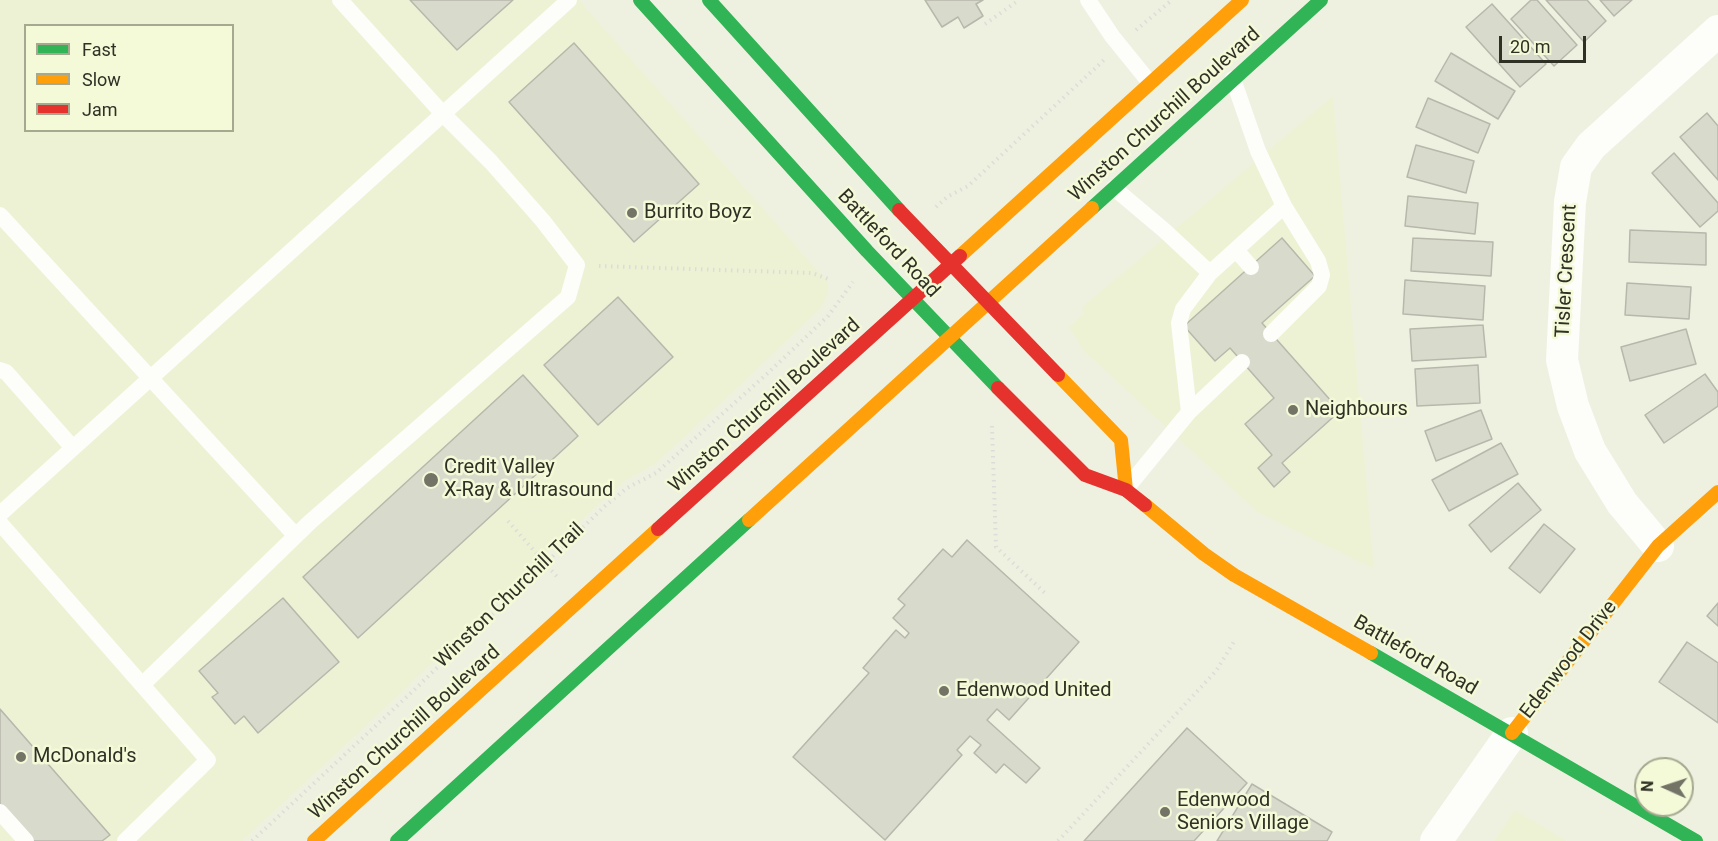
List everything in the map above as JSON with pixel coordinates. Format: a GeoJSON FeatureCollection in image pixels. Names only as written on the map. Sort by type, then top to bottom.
{"type":"FeatureCollection","features":[{"type":"Feature","properties":{"kind":"main road","name":"Battleford Road"},"geometry":{"type":"LineString","coordinates":[[640,0],[912,298],[1085,475],[1126,490],[1204,554],[1234,575],[1696,841]]}},
{"type":"Feature","properties":{"kind":"main road","name":"Battleford Road"},"geometry":{"type":"LineString","coordinates":[[708,0],[725,7],[951,264],[1121,440],[1126,490]]}},
{"type":"Feature","properties":{"kind":"main road","name":"Winston Churchill Boulevard"},"geometry":{"type":"LineString","coordinates":[[314,841],[1242,0]]}},
{"type":"Feature","properties":{"kind":"main road","name":"Winston Churchill Boulevard"},"geometry":{"type":"LineString","coordinates":[[397,841],[1321,0]]}},
{"type":"Feature","properties":{"kind":"main road","name":"Edenwood Drive"},"geometry":{"type":"LineString","coordinates":[[1512,733],[1658,546],[1718,492]]}},
{"type":"Feature","properties":{"kind":"street","name":"Tisler Crescent"},"geometry":{"type":"LineString","coordinates":[[1658,546],[1622,503],[1590,451],[1573,406],[1562,360],[1570,202],[1576,167],[1591,146],[1718,32]]}},
{"type":"Feature","properties":{"kind":"street","name":"Edenwood Drive"},"geometry":{"type":"LineString","coordinates":[[1436,841],[1512,733]]}},
{"type":"Feature","properties":{"kind":"lane"},"geometry":{"type":"LineString","coordinates":[[142,685],[296,535],[568,297],[577,265],[543,221],[491,162],[443,114],[340,0]]}},
{"type":"Feature","properties":{"kind":"lane"},"geometry":{"type":"LineString","coordinates":[[0,514],[569,0]]}},
{"type":"Feature","properties":{"kind":"lane"},"geometry":{"type":"LineString","coordinates":[[1088,0],[1112,36],[1150,83]]}},
{"type":"Feature","properties":{"kind":"lane"},"geometry":{"type":"LineString","coordinates":[[1233,79],[1258,152],[1284,206],[1318,261],[1322,274],[1319,286],[1288,308],[1271,334]]}},
{"type":"Feature","properties":{"kind":"lane"},"geometry":{"type":"LineString","coordinates":[[1114,188],[1210,273]]}},
{"type":"Feature","properties":{"kind":"lane"},"geometry":{"type":"LineString","coordinates":[[1189,412],[1179,323],[1183,309],[1210,273],[1284,206]]}},
{"type":"Feature","properties":{"kind":"lane"},"geometry":{"type":"LineString","coordinates":[[0,215],[296,535]]}},
{"type":"Feature","properties":{"kind":"lane"},"geometry":{"type":"LineString","coordinates":[[1236,249],[1251,267]]}},
{"type":"Feature","properties":{"kind":"lane"},"geometry":{"type":"LineString","coordinates":[[1196,292],[1208,304]]}},
{"type":"Feature","properties":{"kind":"lane"},"geometry":{"type":"LineString","coordinates":[[1126,490],[1189,412],[1242,362]]}},
{"type":"Feature","properties":{"kind":"lane"},"geometry":{"type":"LineString","coordinates":[[0,370],[6,372],[73,448]]}},
{"type":"Feature","properties":{"kind":"lane"},"geometry":{"type":"LineString","coordinates":[[0,524],[208,760],[125,841]]}},
{"type":"Feature","properties":{"kind":"lane"},"geometry":{"type":"LineString","coordinates":[[0,812],[26,841]]}},
{"type":"Feature","properties":{"kind":"path"},"geometry":{"type":"LineString","coordinates":[[985,24],[1019,0]]}},
{"type":"Feature","properties":{"kind":"path"},"geometry":{"type":"LineString","coordinates":[[1133,33],[1172,0]]}},
{"type":"Feature","properties":{"kind":"path"},"geometry":{"type":"LineString","coordinates":[[947,197],[968,186],[1105,59]]}},
{"type":"Feature","properties":{"kind":"path"},"geometry":{"type":"LineString","coordinates":[[577,265],[812,273],[831,280]]}},
{"type":"Feature","properties":{"kind":"path","name":"Winston Churchill Trail"},"geometry":{"type":"LineString","coordinates":[[252,841],[605,506],[627,488],[656,473],[768,373],[828,316],[850,284]]}},
{"type":"Feature","properties":{"kind":"path"},"geometry":{"type":"LineString","coordinates":[[992,426],[996,547],[1047,595]]}},
{"type":"Feature","properties":{"kind":"path"},"geometry":{"type":"LineString","coordinates":[[508,521],[579,602]]}},
{"type":"Feature","properties":{"kind":"path"},"geometry":{"type":"LineString","coordinates":[[1058,841],[1210,677],[1235,640]]}},
{"type":"Feature","properties":{"kind":"shaded area"},"geometry":{"type":"Polygon","coordinates":[[[0,0],[579,0],[828,282],[828,294],[821,308],[730,395],[655,464],[625,481],[601,502],[242,841],[0,841],[0,0]]]}},
{"type":"Feature","properties":{"kind":"shaded area"},"geometry":{"type":"Polygon","coordinates":[[[1333,96],[1374,569],[1257,512],[1083,350],[1069,327],[1084,313],[1081,308],[1333,96]]]}},
{"type":"Feature","properties":{"kind":"shaded area"},"geometry":{"type":"Polygon","coordinates":[[[1515,810],[1567,841],[1494,841],[1515,810]]]}},
{"type":"Feature","properties":{"kind":"building"},"geometry":{"type":"Polygon","coordinates":[[[410,0],[513,0],[457,50],[410,0]]]}},
{"type":"Feature","properties":{"kind":"building"},"geometry":{"type":"Polygon","coordinates":[[[925,0],[983,0],[976,4],[983,16],[964,28],[958,17],[942,27],[925,0]]]}},
{"type":"Feature","properties":{"kind":"building"},"geometry":{"type":"Polygon","coordinates":[[[1531,0],[1537,0],[1577,45],[1554,66],[1511,19],[1531,0]]]}},
{"type":"Feature","properties":{"kind":"building"},"geometry":{"type":"Polygon","coordinates":[[[1546,0],[1587,0],[1606,21],[1584,42],[1546,0]]]}},
{"type":"Feature","properties":{"kind":"building"},"geometry":{"type":"Polygon","coordinates":[[[1600,0],[1632,0],[1614,16],[1600,0]]]}},
{"type":"Feature","properties":{"kind":"building"},"geometry":{"type":"Polygon","coordinates":[[[1492,4],[1546,64],[1520,87],[1466,27],[1492,4]]]}},
{"type":"Feature","properties":{"kind":"building"},"geometry":{"type":"Polygon","coordinates":[[[574,43],[699,184],[634,242],[509,102],[574,43]]]}},
{"type":"Feature","properties":{"kind":"building"},"geometry":{"type":"Polygon","coordinates":[[[1451,53],[1515,91],[1498,119],[1435,81],[1451,53]]]}},
{"type":"Feature","properties":{"kind":"building"},"geometry":{"type":"Polygon","coordinates":[[[1428,98],[1490,124],[1478,153],[1416,127],[1428,98]]]}},
{"type":"Feature","properties":{"kind":"building"},"geometry":{"type":"Polygon","coordinates":[[[1707,113],[1718,126],[1718,180],[1680,137],[1707,113]]]}},
{"type":"Feature","properties":{"kind":"building"},"geometry":{"type":"Polygon","coordinates":[[[1416,145],[1474,161],[1466,193],[1407,177],[1416,145]]]}},
{"type":"Feature","properties":{"kind":"building"},"geometry":{"type":"Polygon","coordinates":[[[1674,153],[1718,203],[1718,211],[1700,227],[1652,173],[1674,153]]]}},
{"type":"Feature","properties":{"kind":"building"},"geometry":{"type":"Polygon","coordinates":[[[1408,196],[1478,203],[1475,234],[1405,226],[1408,196]]]}},
{"type":"Feature","properties":{"kind":"building"},"geometry":{"type":"Polygon","coordinates":[[[1630,230],[1706,233],[1706,265],[1629,262],[1630,230]]]}},
{"type":"Feature","properties":{"kind":"building"},"geometry":{"type":"Polygon","coordinates":[[[1282,238],[1315,276],[1262,323],[1340,411],[1282,463],[1290,472],[1274,487],[1258,468],[1272,455],[1245,424],[1274,398],[1230,348],[1215,361],[1184,326],[1282,238]]]}},
{"type":"Feature","properties":{"kind":"building"},"geometry":{"type":"Polygon","coordinates":[[[1413,238],[1493,242],[1491,276],[1411,271],[1413,238]]]}},
{"type":"Feature","properties":{"kind":"building"},"geometry":{"type":"Polygon","coordinates":[[[1405,280],[1485,286],[1483,320],[1403,314],[1405,280]]]}},
{"type":"Feature","properties":{"kind":"building"},"geometry":{"type":"Polygon","coordinates":[[[1627,283],[1691,287],[1689,319],[1625,315],[1627,283]]]}},
{"type":"Feature","properties":{"kind":"building"},"geometry":{"type":"Polygon","coordinates":[[[618,297],[673,357],[598,425],[544,365],[618,297]]]}},
{"type":"Feature","properties":{"kind":"building"},"geometry":{"type":"Polygon","coordinates":[[[1483,325],[1486,357],[1412,361],[1410,329],[1483,325]]]}},
{"type":"Feature","properties":{"kind":"building"},"geometry":{"type":"Polygon","coordinates":[[[1686,329],[1696,364],[1630,381],[1621,347],[1686,329]]]}},
{"type":"Feature","properties":{"kind":"building"},"geometry":{"type":"Polygon","coordinates":[[[1478,365],[1480,403],[1417,406],[1415,369],[1478,365]]]}},
{"type":"Feature","properties":{"kind":"building"},"geometry":{"type":"Polygon","coordinates":[[[1705,374],[1718,392],[1718,406],[1664,443],[1645,415],[1705,374]]]}},
{"type":"Feature","properties":{"kind":"building"},"geometry":{"type":"Polygon","coordinates":[[[523,375],[578,436],[358,638],[303,577],[523,375]]]}},
{"type":"Feature","properties":{"kind":"building"},"geometry":{"type":"Polygon","coordinates":[[[1481,410],[1492,439],[1436,461],[1425,431],[1481,410]]]}},
{"type":"Feature","properties":{"kind":"building"},"geometry":{"type":"Polygon","coordinates":[[[1501,443],[1518,474],[1449,511],[1432,480],[1501,443]]]}},
{"type":"Feature","properties":{"kind":"building"},"geometry":{"type":"Polygon","coordinates":[[[1518,483],[1541,510],[1491,552],[1469,525],[1518,483]]]}},
{"type":"Feature","properties":{"kind":"building"},"geometry":{"type":"Polygon","coordinates":[[[1544,524],[1575,549],[1540,593],[1509,568],[1544,524]]]}},
{"type":"Feature","properties":{"kind":"building","name":"Edenwood United"},"geometry":{"type":"Polygon","coordinates":[[[967,540],[1079,642],[1009,720],[997,709],[987,720],[1040,768],[1026,783],[1004,764],[996,773],[974,753],[981,745],[970,736],[957,750],[962,755],[885,840],[793,757],[869,673],[863,668],[896,630],[905,638],[909,633],[893,618],[905,605],[898,599],[943,549],[952,557],[967,540]]]}},
{"type":"Feature","properties":{"kind":"building"},"geometry":{"type":"Polygon","coordinates":[[[283,598],[339,662],[258,733],[244,716],[235,724],[212,697],[218,693],[199,671],[283,598]]]}},
{"type":"Feature","properties":{"kind":"building"},"geometry":{"type":"Polygon","coordinates":[[[1718,603],[1718,626],[1707,616],[1718,603]]]}},
{"type":"Feature","properties":{"kind":"building"},"geometry":{"type":"Polygon","coordinates":[[[1687,642],[1718,663],[1718,723],[1659,682],[1687,642]]]}},
{"type":"Feature","properties":{"kind":"building","name":"McDonald's"},"geometry":{"type":"Polygon","coordinates":[[[0,709],[110,835],[102,841],[32,841],[0,804],[0,709]]]}},
{"type":"Feature","properties":{"kind":"building","name":"Edenwood Seniors Village"},"geometry":{"type":"Polygon","coordinates":[[[1187,728],[1247,783],[1194,841],[1084,841],[1187,728]]]}},
{"type":"Feature","properties":{"kind":"building","name":"Edenwood Seniors Village"},"geometry":{"type":"Polygon","coordinates":[[[1252,784],[1332,832],[1327,841],[1217,841],[1252,784]]]}},
{"type":"Feature","properties":{"kind":"traffic: fast"},"geometry":{"type":"LineString","coordinates":[[640,0],[867,251],[998,388]]}},
{"type":"Feature","properties":{"kind":"traffic: fast"},"geometry":{"type":"LineString","coordinates":[[709,0],[899,210]]}},
{"type":"Feature","properties":{"kind":"traffic: fast"},"geometry":{"type":"LineString","coordinates":[[1092,208],[1321,0]]}},
{"type":"Feature","properties":{"kind":"traffic: fast"},"geometry":{"type":"LineString","coordinates":[[397,841],[749,520]]}},
{"type":"Feature","properties":{"kind":"traffic: fast"},"geometry":{"type":"LineString","coordinates":[[1371,653],[1696,841]]}},
{"type":"Feature","properties":{"kind":"traffic: slow"},"geometry":{"type":"LineString","coordinates":[[960,256],[1242,0]]}},
{"type":"Feature","properties":{"kind":"traffic: slow"},"geometry":{"type":"LineString","coordinates":[[749,520],[1092,208]]}},
{"type":"Feature","properties":{"kind":"traffic: slow"},"geometry":{"type":"LineString","coordinates":[[1058,375],[1121,440],[1126,490]]}},
{"type":"Feature","properties":{"kind":"traffic: slow"},"geometry":{"type":"LineString","coordinates":[[1512,733],[1658,546],[1718,492]]}},
{"type":"Feature","properties":{"kind":"traffic: slow"},"geometry":{"type":"LineString","coordinates":[[1145,505],[1204,554],[1234,575],[1371,653]]}},
{"type":"Feature","properties":{"kind":"traffic: slow"},"geometry":{"type":"LineString","coordinates":[[314,841],[658,529]]}},
{"type":"Feature","properties":{"kind":"traffic: jam"},"geometry":{"type":"LineString","coordinates":[[899,210],[1058,375]]}},
{"type":"Feature","properties":{"kind":"traffic: jam"},"geometry":{"type":"LineString","coordinates":[[658,529],[960,256]]}},
{"type":"Feature","properties":{"kind":"traffic: jam"},"geometry":{"type":"LineString","coordinates":[[998,388],[1085,475],[1126,490],[1145,505]]}},
{"type":"Feature","properties":{"kind":"place","name":"Burrito Boyz"},"geometry":{"type":"Point","coordinates":[632,213]}},
{"type":"Feature","properties":{"kind":"place","name":"Neighbours"},"geometry":{"type":"Point","coordinates":[1293,410]}},
{"type":"Feature","properties":{"kind":"place","name":"Credit Valley X-Ray & Ultrasound"},"geometry":{"type":"Point","coordinates":[431,480]}},
{"type":"Feature","properties":{"kind":"place","name":"Edenwood United"},"geometry":{"type":"Point","coordinates":[944,691]}},
{"type":"Feature","properties":{"kind":"place","name":"McDonald's"},"geometry":{"type":"Point","coordinates":[21,757]}},
{"type":"Feature","properties":{"kind":"place","name":"Edenwood Seniors Village"},"geometry":{"type":"Point","coordinates":[1165,812]}}]}
